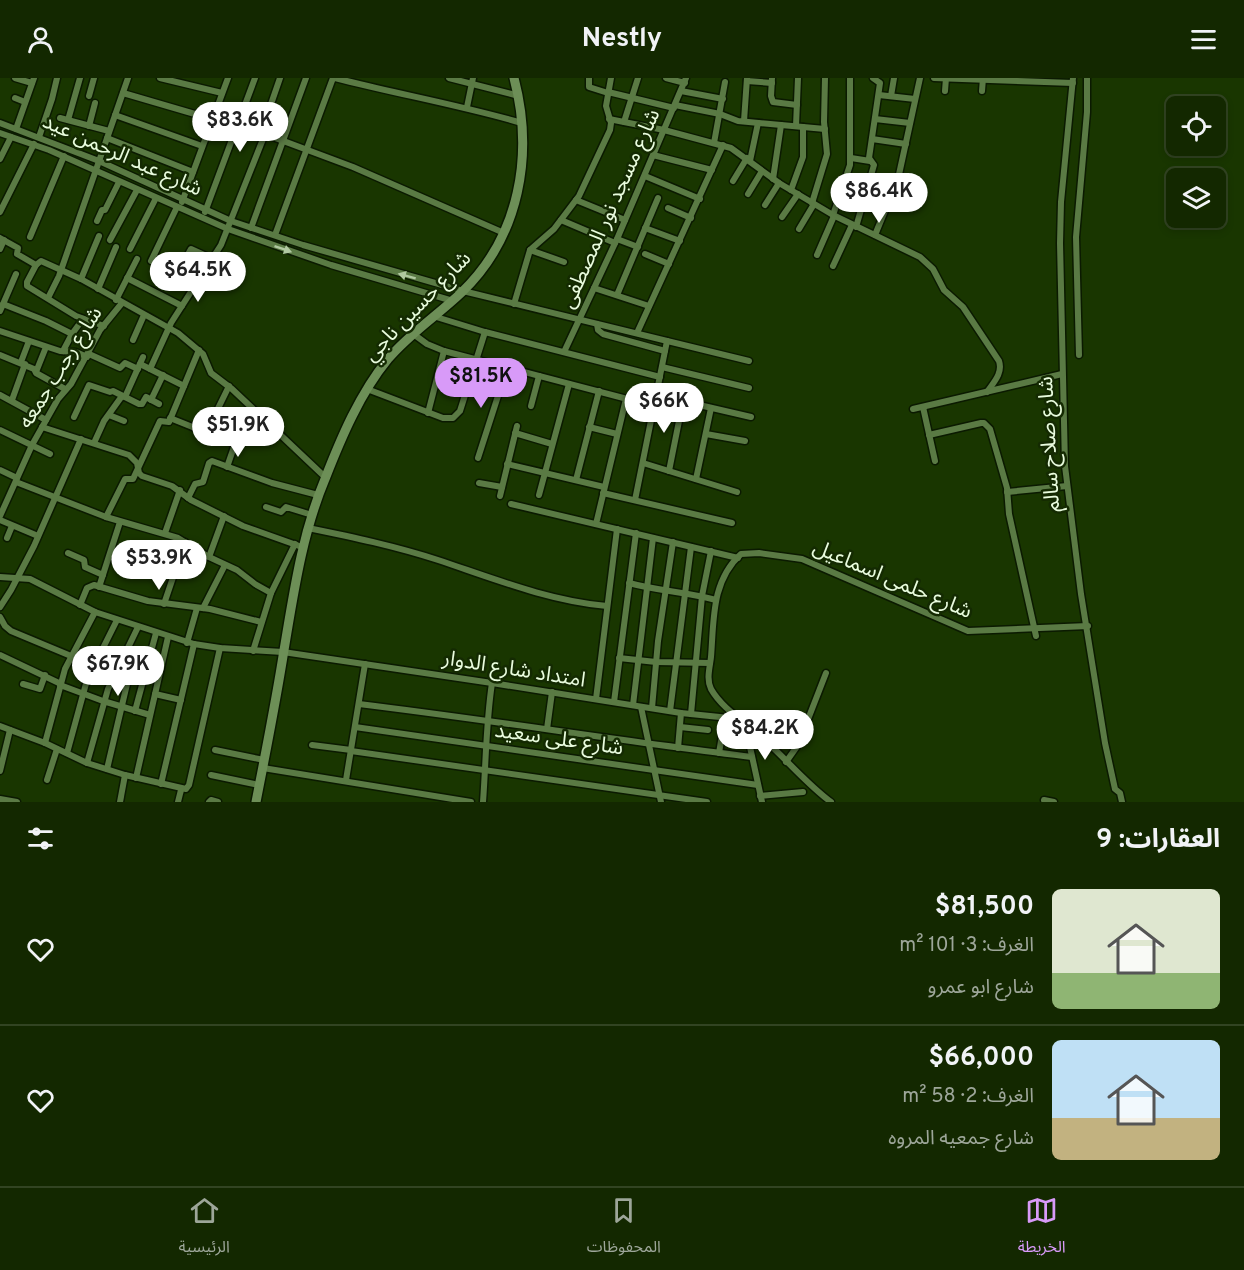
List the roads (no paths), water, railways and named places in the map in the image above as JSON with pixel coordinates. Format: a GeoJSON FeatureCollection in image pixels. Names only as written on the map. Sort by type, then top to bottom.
{"type":"FeatureCollection","features":[{"type":"Feature","properties":{"kind":"street"},"geometry":{"type":"LineString","coordinates":[[15,78],[33,81],[16,129]]}},
{"type":"Feature","properties":{"kind":"street"},"geometry":{"type":"LineString","coordinates":[[39,137],[57,78]]}},
{"type":"Feature","properties":{"kind":"street"},"geometry":{"type":"LineString","coordinates":[[68,120],[80,78]]}},
{"type":"Feature","properties":{"kind":"street"},"geometry":{"type":"LineString","coordinates":[[89,96],[94,78]]}},
{"type":"Feature","properties":{"kind":"street"},"geometry":{"type":"LineString","coordinates":[[160,78],[184,81],[222,93]]}},
{"type":"Feature","properties":{"kind":"street"},"geometry":{"type":"LineString","coordinates":[[151,261],[183,200],[228,78]]}},
{"type":"Feature","properties":{"kind":"street"},"geometry":{"type":"LineString","coordinates":[[202,218],[255,78]]}},
{"type":"Feature","properties":{"kind":"street"},"geometry":{"type":"LineString","coordinates":[[150,369],[168,327],[213,259],[228,229],[263,134],[280,78]]}},
{"type":"Feature","properties":{"kind":"street"},"geometry":{"type":"LineString","coordinates":[[251,228],[306,78]]}},
{"type":"Feature","properties":{"kind":"street"},"geometry":{"type":"LineString","coordinates":[[275,235],[334,78],[467,107],[522,123]]}},
{"type":"Feature","properties":{"kind":"street"},"geometry":{"type":"LineString","coordinates":[[449,78],[472,81],[519,96]]}},
{"type":"Feature","properties":{"kind":"street","name":"شارع حسين ناجي"},"geometry":{"type":"LineString","coordinates":[[256,802],[284,652],[299,546],[308,528],[325,477],[367,389],[387,360],[412,333],[463,291],[486,264],[504,233],[515,204],[522,174],[522,123],[514,78]]}},
{"type":"Feature","properties":{"kind":"street"},"geometry":{"type":"LineString","coordinates":[[589,78],[589,87],[632,98],[720,114],[744,121],[825,129]]}},
{"type":"Feature","properties":{"kind":"street"},"geometry":{"type":"LineString","coordinates":[[514,304],[530,250],[551,232],[576,200],[590,176],[610,130],[606,106],[611,78]]}},
{"type":"Feature","properties":{"kind":"street"},"geometry":{"type":"LineString","coordinates":[[624,122],[638,78]]}},
{"type":"Feature","properties":{"kind":"street"},"geometry":{"type":"LineString","coordinates":[[666,78],[685,80]]}},
{"type":"Feature","properties":{"kind":"street"},"geometry":{"type":"LineString","coordinates":[[782,217],[794,192],[804,157],[797,105],[798,78]]}},
{"type":"Feature","properties":{"kind":"street"},"geometry":{"type":"LineString","coordinates":[[799,229],[813,204],[827,154],[825,78]]}},
{"type":"Feature","properties":{"kind":"street"},"geometry":{"type":"LineString","coordinates":[[817,255],[834,216],[851,158],[850,78]]}},
{"type":"Feature","properties":{"kind":"street"},"geometry":{"type":"LineString","coordinates":[[870,161],[880,82],[873,78]]}},
{"type":"Feature","properties":{"kind":"street"},"geometry":{"type":"LineString","coordinates":[[891,96],[894,78]]}},
{"type":"Feature","properties":{"kind":"street"},"geometry":{"type":"LineString","coordinates":[[876,235],[898,179],[920,78]]}},
{"type":"Feature","properties":{"kind":"street"},"geometry":{"type":"LineString","coordinates":[[934,78],[1073,80]]}},
{"type":"Feature","properties":{"kind":"street"},"geometry":{"type":"LineString","coordinates":[[945,91],[946,78]]}},
{"type":"Feature","properties":{"kind":"street"},"geometry":{"type":"LineString","coordinates":[[1079,355],[1076,237],[1087,78]]}},
{"type":"Feature","properties":{"kind":"street"},"geometry":{"type":"LineString","coordinates":[[48,298],[61,270],[96,172],[123,93],[125,79]]}},
{"type":"Feature","properties":{"kind":"street"},"geometry":{"type":"LineString","coordinates":[[982,91],[983,79]]}},
{"type":"Feature","properties":{"kind":"street","name":"شارع مسجد نور المصطفى"},"geometry":{"type":"LineString","coordinates":[[564,352],[645,176],[685,80]]}},
{"type":"Feature","properties":{"kind":"street"},"geometry":{"type":"LineString","coordinates":[[744,121],[747,80],[772,81],[771,99],[773,102],[797,105]]}},
{"type":"Feature","properties":{"kind":"street","name":"شارع صلاح سالم"},"geometry":{"type":"LineString","coordinates":[[1073,80],[1061,202],[1062,374],[1067,486],[1080,585],[1108,758],[1115,789],[1120,793],[1122,802]]}},
{"type":"Feature","properties":{"kind":"street"},"geometry":{"type":"LineString","coordinates":[[467,107],[472,81]]}},
{"type":"Feature","properties":{"kind":"street"},"geometry":{"type":"LineString","coordinates":[[714,143],[725,82]]}},
{"type":"Feature","properties":{"kind":"street"},"geometry":{"type":"LineString","coordinates":[[681,91],[723,99]]}},
{"type":"Feature","properties":{"kind":"street"},"geometry":{"type":"LineString","coordinates":[[123,93],[237,124],[284,141],[363,171],[504,233]]}},
{"type":"Feature","properties":{"kind":"street"},"geometry":{"type":"LineString","coordinates":[[879,95],[915,99]]}},
{"type":"Feature","properties":{"kind":"street"},"geometry":{"type":"LineString","coordinates":[[15,98],[25,102]]}},
{"type":"Feature","properties":{"kind":"street"},"geometry":{"type":"LineString","coordinates":[[89,126],[95,103]]}},
{"type":"Feature","properties":{"kind":"street"},"geometry":{"type":"LineString","coordinates":[[115,116],[202,146]]}},
{"type":"Feature","properties":{"kind":"street"},"geometry":{"type":"LineString","coordinates":[[60,118],[89,126],[193,172]]}},
{"type":"Feature","properties":{"kind":"street"},"geometry":{"type":"LineString","coordinates":[[609,119],[723,145],[748,159],[773,179],[813,204],[854,226],[897,244],[927,262],[944,290],[963,307],[1000,365],[999,375],[987,392]]}},
{"type":"Feature","properties":{"kind":"street"},"geometry":{"type":"LineString","coordinates":[[875,119],[910,123]]}},
{"type":"Feature","properties":{"kind":"street","name":"شارع عبد الرحمن عيد"},"geometry":{"type":"LineString","coordinates":[[0,123],[99,161],[231,221],[344,258],[514,304],[750,361]]}},
{"type":"Feature","properties":{"kind":"street"},"geometry":{"type":"LineString","coordinates":[[733,181],[748,159],[758,123]]}},
{"type":"Feature","properties":{"kind":"street"},"geometry":{"type":"LineString","coordinates":[[773,179],[782,125]]}},
{"type":"Feature","properties":{"kind":"street","name":"شارع عبد الرحمن عيد"},"geometry":{"type":"LineString","coordinates":[[0,133],[64,156],[228,229],[340,268],[453,301]]}},
{"type":"Feature","properties":{"kind":"street"},"geometry":{"type":"LineString","coordinates":[[0,159],[11,137]]}},
{"type":"Feature","properties":{"kind":"street"},"geometry":{"type":"LineString","coordinates":[[872,139],[906,144]]}},
{"type":"Feature","properties":{"kind":"street"},"geometry":{"type":"LineString","coordinates":[[0,212],[34,144]]}},
{"type":"Feature","properties":{"kind":"street"},"geometry":{"type":"LineString","coordinates":[[637,333],[723,145]]}},
{"type":"Feature","properties":{"kind":"street"},"geometry":{"type":"LineString","coordinates":[[653,155],[712,170]]}},
{"type":"Feature","properties":{"kind":"street"},"geometry":{"type":"LineString","coordinates":[[30,237],[64,156]]}},
{"type":"Feature","properties":{"kind":"street"},"geometry":{"type":"LineString","coordinates":[[833,266],[854,226],[874,165],[870,161],[851,158]]}},
{"type":"Feature","properties":{"kind":"street"},"geometry":{"type":"LineString","coordinates":[[748,194],[762,171]]}},
{"type":"Feature","properties":{"kind":"street"},"geometry":{"type":"LineString","coordinates":[[645,176],[700,199]]}},
{"type":"Feature","properties":{"kind":"street"},"geometry":{"type":"LineString","coordinates":[[97,220],[102,210],[105,210],[119,182]]}},
{"type":"Feature","properties":{"kind":"street"},"geometry":{"type":"LineString","coordinates":[[765,205],[779,183]]}},
{"type":"Feature","properties":{"kind":"street"},"geometry":{"type":"LineString","coordinates":[[110,240],[137,190]]}},
{"type":"Feature","properties":{"kind":"street"},"geometry":{"type":"LineString","coordinates":[[130,249],[156,198]]}},
{"type":"Feature","properties":{"kind":"street"},"geometry":{"type":"LineString","coordinates":[[616,295],[658,198]]}},
{"type":"Feature","properties":{"kind":"street"},"geometry":{"type":"LineString","coordinates":[[576,200],[625,220]]}},
{"type":"Feature","properties":{"kind":"street"},"geometry":{"type":"LineString","coordinates":[[668,208],[691,218]]}},
{"type":"Feature","properties":{"kind":"street"},"geometry":{"type":"LineString","coordinates":[[561,220],[638,247]]}},
{"type":"Feature","properties":{"kind":"street"},"geometry":{"type":"LineString","coordinates":[[645,228],[680,241]]}},
{"type":"Feature","properties":{"kind":"street"},"geometry":{"type":"LineString","coordinates":[[81,279],[99,237]]}},
{"type":"Feature","properties":{"kind":"street"},"geometry":{"type":"LineString","coordinates":[[0,249],[2,239],[18,248],[17,254],[36,265]]}},
{"type":"Feature","properties":{"kind":"street"},"geometry":{"type":"LineString","coordinates":[[98,289],[116,247]]}},
{"type":"Feature","properties":{"kind":"street"},"geometry":{"type":"LineString","coordinates":[[176,276],[191,249],[213,259]]}},
{"type":"Feature","properties":{"kind":"street"},"geometry":{"type":"LineString","coordinates":[[530,250],[564,262]]}},
{"type":"Feature","properties":{"kind":"street"},"geometry":{"type":"LineString","coordinates":[[645,254],[669,264]]}},
{"type":"Feature","properties":{"kind":"street"},"geometry":{"type":"LineString","coordinates":[[340,268],[344,258]]}},
{"type":"Feature","properties":{"kind":"street","name":"شارع رجب جمعه"},"geometry":{"type":"LineString","coordinates":[[0,516],[32,445],[119,302],[127,278],[137,259]]}},
{"type":"Feature","properties":{"kind":"street"},"geometry":{"type":"LineString","coordinates":[[104,326],[83,319],[27,286],[36,265],[40,261],[81,279],[168,327],[199,350],[211,373],[229,386],[325,477]]}},
{"type":"Feature","properties":{"kind":"street"},"geometry":{"type":"LineString","coordinates":[[0,311],[16,274]]}},
{"type":"Feature","properties":{"kind":"street"},"geometry":{"type":"LineString","coordinates":[[127,278],[182,306]]}},
{"type":"Feature","properties":{"kind":"street"},"geometry":{"type":"LineString","coordinates":[[594,288],[649,306]]}},
{"type":"Feature","properties":{"kind":"street"},"geometry":{"type":"LineString","coordinates":[[3,304],[72,334]]}},
{"type":"Feature","properties":{"kind":"street"},"geometry":{"type":"LineString","coordinates":[[133,340],[144,315]]}},
{"type":"Feature","properties":{"kind":"street"},"geometry":{"type":"LineString","coordinates":[[433,316],[485,332],[660,377]]}},
{"type":"Feature","properties":{"kind":"street"},"geometry":{"type":"LineString","coordinates":[[63,351],[83,319]]}},
{"type":"Feature","properties":{"kind":"street"},"geometry":{"type":"LineString","coordinates":[[597,324],[598,330],[603,334],[665,351]]}},
{"type":"Feature","properties":{"kind":"street"},"geometry":{"type":"LineString","coordinates":[[0,331],[46,347],[88,355],[120,368],[125,363],[150,369],[184,386]]}},
{"type":"Feature","properties":{"kind":"street"},"geometry":{"type":"LineString","coordinates":[[367,389],[448,419],[457,415],[485,332]]}},
{"type":"Feature","properties":{"kind":"street"},"geometry":{"type":"LineString","coordinates":[[412,333],[427,344],[444,351],[654,406]]}},
{"type":"Feature","properties":{"kind":"street"},"geometry":{"type":"LineString","coordinates":[[12,400],[29,341]]}},
{"type":"Feature","properties":{"kind":"street"},"geometry":{"type":"LineString","coordinates":[[635,500],[667,341]]}},
{"type":"Feature","properties":{"kind":"street"},"geometry":{"type":"LineString","coordinates":[[36,372],[46,347]]}},
{"type":"Feature","properties":{"kind":"street"},"geometry":{"type":"LineString","coordinates":[[106,517],[125,479],[127,477],[133,479],[160,421],[167,423],[170,418],[199,350]]}},
{"type":"Feature","properties":{"kind":"street"},"geometry":{"type":"LineString","coordinates":[[428,413],[444,351]]}},
{"type":"Feature","properties":{"kind":"street"},"geometry":{"type":"LineString","coordinates":[[0,355],[23,363],[65,389]]}},
{"type":"Feature","properties":{"kind":"street"},"geometry":{"type":"LineString","coordinates":[[94,444],[109,415],[124,396],[143,357]]}},
{"type":"Feature","properties":{"kind":"street"},"geometry":{"type":"LineString","coordinates":[[662,367],[749,388]]}},
{"type":"Feature","properties":{"kind":"street"},"geometry":{"type":"LineString","coordinates":[[478,458],[507,368]]}},
{"type":"Feature","properties":{"kind":"street"},"geometry":{"type":"LineString","coordinates":[[913,409],[1062,374]]}},
{"type":"Feature","properties":{"kind":"street"},"geometry":{"type":"LineString","coordinates":[[151,400],[163,375]]}},
{"type":"Feature","properties":{"kind":"street"},"geometry":{"type":"LineString","coordinates":[[531,406],[539,376]]}},
{"type":"Feature","properties":{"kind":"street"},"geometry":{"type":"LineString","coordinates":[[539,495],[569,384]]}},
{"type":"Feature","properties":{"kind":"street"},"geometry":{"type":"LineString","coordinates":[[74,417],[89,385],[110,393],[112,391],[140,404],[146,397],[159,404]]}},
{"type":"Feature","properties":{"kind":"street"},"geometry":{"type":"LineString","coordinates":[[206,433],[229,386]]}},
{"type":"Feature","properties":{"kind":"street"},"geometry":{"type":"LineString","coordinates":[[576,480],[599,392]]}},
{"type":"Feature","properties":{"kind":"street"},"geometry":{"type":"LineString","coordinates":[[0,395],[46,420]]}},
{"type":"Feature","properties":{"kind":"street"},"geometry":{"type":"LineString","coordinates":[[657,395],[751,417]]}},
{"type":"Feature","properties":{"kind":"street"},"geometry":{"type":"LineString","coordinates":[[596,524],[626,399]]}},
{"type":"Feature","properties":{"kind":"street"},"geometry":{"type":"LineString","coordinates":[[669,471],[683,401]]}},
{"type":"Feature","properties":{"kind":"street"},"geometry":{"type":"LineString","coordinates":[[923,406],[935,461]]}},
{"type":"Feature","properties":{"kind":"street"},"geometry":{"type":"LineString","coordinates":[[696,479],[711,408]]}},
{"type":"Feature","properties":{"kind":"street"},"geometry":{"type":"LineString","coordinates":[[227,467],[235,444],[255,412]]}},
{"type":"Feature","properties":{"kind":"street"},"geometry":{"type":"LineString","coordinates":[[109,415],[124,421]]}},
{"type":"Feature","properties":{"kind":"street"},"geometry":{"type":"LineString","coordinates":[[170,418],[235,444]]}},
{"type":"Feature","properties":{"kind":"street"},"geometry":{"type":"LineString","coordinates":[[929,435],[981,423],[987,425],[1007,492],[1009,514],[1036,632]]}},
{"type":"Feature","properties":{"kind":"street"},"geometry":{"type":"LineString","coordinates":[[42,427],[134,458],[142,476],[164,482],[180,490],[188,498],[243,526],[299,546],[271,592],[253,651]]}},
{"type":"Feature","properties":{"kind":"street"},"geometry":{"type":"LineString","coordinates":[[590,427],[617,434]]}},
{"type":"Feature","properties":{"kind":"street"},"geometry":{"type":"LineString","coordinates":[[0,430],[50,454]]}},
{"type":"Feature","properties":{"kind":"street"},"geometry":{"type":"LineString","coordinates":[[500,496],[516,430],[552,444]]}},
{"type":"Feature","properties":{"kind":"street"},"geometry":{"type":"LineString","coordinates":[[706,434],[744,441]]}},
{"type":"Feature","properties":{"kind":"street"},"geometry":{"type":"LineString","coordinates":[[0,607],[18,577],[57,498],[81,439]]}},
{"type":"Feature","properties":{"kind":"street"},"geometry":{"type":"LineString","coordinates":[[188,498],[195,484],[203,482],[210,462],[272,483],[318,495]]}},
{"type":"Feature","properties":{"kind":"street"},"geometry":{"type":"LineString","coordinates":[[643,463],[738,492]]}},
{"type":"Feature","properties":{"kind":"street"},"geometry":{"type":"LineString","coordinates":[[507,464],[576,480],[635,500],[732,523]]}},
{"type":"Feature","properties":{"kind":"street"},"geometry":{"type":"LineString","coordinates":[[0,470],[16,480],[57,498],[120,522],[165,533],[185,542],[209,557],[237,570],[255,584],[271,592]]}},
{"type":"Feature","properties":{"kind":"street"},"geometry":{"type":"LineString","coordinates":[[479,483],[502,487]]}},
{"type":"Feature","properties":{"kind":"street"},"geometry":{"type":"LineString","coordinates":[[1007,492],[1067,486]]}},
{"type":"Feature","properties":{"kind":"street"},"geometry":{"type":"LineString","coordinates":[[165,533],[180,490]]}},
{"type":"Feature","properties":{"kind":"street","name":"شارع حلمى اسماعيل"},"geometry":{"type":"LineString","coordinates":[[511,504],[738,558],[741,554],[752,552],[802,559],[968,632],[1036,632],[1088,626]]}},
{"type":"Feature","properties":{"kind":"street"},"geometry":{"type":"LineString","coordinates":[[266,507],[282,512],[286,507],[312,515]]}},
{"type":"Feature","properties":{"kind":"street"},"geometry":{"type":"LineString","coordinates":[[209,557],[224,516]]}},
{"type":"Feature","properties":{"kind":"street"},"geometry":{"type":"LineString","coordinates":[[0,520],[38,536]]}},
{"type":"Feature","properties":{"kind":"street"},"geometry":{"type":"LineString","coordinates":[[99,587],[120,522]]}},
{"type":"Feature","properties":{"kind":"street"},"geometry":{"type":"LineString","coordinates":[[7,538],[12,526]]}},
{"type":"Feature","properties":{"kind":"street"},"geometry":{"type":"LineString","coordinates":[[308,528],[417,554],[554,596],[606,606]]}},
{"type":"Feature","properties":{"kind":"street"},"geometry":{"type":"LineString","coordinates":[[596,699],[617,529]]}},
{"type":"Feature","properties":{"kind":"street"},"geometry":{"type":"LineString","coordinates":[[614,702],[636,533]]}},
{"type":"Feature","properties":{"kind":"street"},"geometry":{"type":"LineString","coordinates":[[633,705],[653,538]]}},
{"type":"Feature","properties":{"kind":"street"},"geometry":{"type":"LineString","coordinates":[[164,604],[185,542]]}},
{"type":"Feature","properties":{"kind":"street"},"geometry":{"type":"LineString","coordinates":[[652,708],[656,662],[673,542]]}},
{"type":"Feature","properties":{"kind":"street"},"geometry":{"type":"LineString","coordinates":[[670,711],[691,547]]}},
{"type":"Feature","properties":{"kind":"street"},"geometry":{"type":"LineString","coordinates":[[691,714],[702,596],[711,551]]}},
{"type":"Feature","properties":{"kind":"street"},"geometry":{"type":"LineString","coordinates":[[68,553],[84,561],[85,567],[103,575]]}},
{"type":"Feature","properties":{"kind":"street"},"geometry":{"type":"LineString","coordinates":[[149,553],[178,562]]}},
{"type":"Feature","properties":{"kind":"street"},"geometry":{"type":"LineString","coordinates":[[738,558],[726,576],[716,600],[712,618],[709,682],[712,690],[739,719],[758,733],[828,801]]}},
{"type":"Feature","properties":{"kind":"street"},"geometry":{"type":"LineString","coordinates":[[161,784],[200,608],[225,565]]}},
{"type":"Feature","properties":{"kind":"street"},"geometry":{"type":"LineString","coordinates":[[0,577],[18,577]]}},
{"type":"Feature","properties":{"kind":"street","name":"امتداد شارع الدوار"},"geometry":{"type":"LineString","coordinates":[[18,577],[35,582],[95,612],[191,644],[284,652],[681,713],[739,719]]}},
{"type":"Feature","properties":{"kind":"street"},"geometry":{"type":"LineString","coordinates":[[629,583],[647,588],[685,592],[716,600]]}},
{"type":"Feature","properties":{"kind":"street"},"geometry":{"type":"LineString","coordinates":[[80,605],[89,586],[94,585],[164,604],[224,611],[261,622]]}},
{"type":"Feature","properties":{"kind":"street"},"geometry":{"type":"LineString","coordinates":[[45,743],[60,684],[71,656],[95,612]]}},
{"type":"Feature","properties":{"kind":"street"},"geometry":{"type":"LineString","coordinates":[[0,617],[4,626],[10,631],[71,656]]}},
{"type":"Feature","properties":{"kind":"street"},"geometry":{"type":"LineString","coordinates":[[67,753],[83,694],[96,660],[117,620]]}},
{"type":"Feature","properties":{"kind":"street"},"geometry":{"type":"LineString","coordinates":[[87,762],[103,701],[138,627]]}},
{"type":"Feature","properties":{"kind":"street"},"geometry":{"type":"LineString","coordinates":[[135,711],[156,633]]}},
{"type":"Feature","properties":{"kind":"street"},"geometry":{"type":"LineString","coordinates":[[136,778],[168,637]]}},
{"type":"Feature","properties":{"kind":"street"},"geometry":{"type":"LineString","coordinates":[[0,726],[107,769],[181,790],[186,789],[189,786],[220,648]]}},
{"type":"Feature","properties":{"kind":"street"},"geometry":{"type":"LineString","coordinates":[[0,655],[83,694],[150,715]]}},
{"type":"Feature","properties":{"kind":"street"},"geometry":{"type":"LineString","coordinates":[[620,658],[638,661],[710,663]]}},
{"type":"Feature","properties":{"kind":"street"},"geometry":{"type":"LineString","coordinates":[[346,780],[365,664]]}},
{"type":"Feature","properties":{"kind":"street"},"geometry":{"type":"LineString","coordinates":[[786,762],[798,745],[826,673]]}},
{"type":"Feature","properties":{"kind":"street"},"geometry":{"type":"LineString","coordinates":[[23,684],[39,689],[45,675]]}},
{"type":"Feature","properties":{"kind":"street"},"geometry":{"type":"LineString","coordinates":[[483,802],[488,747],[487,720],[492,683]]}},
{"type":"Feature","properties":{"kind":"street"},"geometry":{"type":"LineString","coordinates":[[107,769],[127,684]]}},
{"type":"Feature","properties":{"kind":"street"},"geometry":{"type":"LineString","coordinates":[[547,729],[552,692]]}},
{"type":"Feature","properties":{"kind":"street"},"geometry":{"type":"LineString","coordinates":[[155,694],[181,700]]}},
{"type":"Feature","properties":{"kind":"street"},"geometry":{"type":"LineString","coordinates":[[358,704],[752,757]]}},
{"type":"Feature","properties":{"kind":"street"},"geometry":{"type":"LineString","coordinates":[[641,706],[661,799]]}},
{"type":"Feature","properties":{"kind":"street"},"geometry":{"type":"LineString","coordinates":[[678,748],[681,713]]}},
{"type":"Feature","properties":{"kind":"street"},"geometry":{"type":"LineString","coordinates":[[719,753],[725,718]]}},
{"type":"Feature","properties":{"kind":"street"},"geometry":{"type":"LineString","coordinates":[[745,724],[761,799],[803,792]]}},
{"type":"Feature","properties":{"kind":"street","name":"شارع على سعيد"},"geometry":{"type":"LineString","coordinates":[[355,727],[758,785]]}},
{"type":"Feature","properties":{"kind":"street"},"geometry":{"type":"LineString","coordinates":[[680,727],[708,730]]}},
{"type":"Feature","properties":{"kind":"street"},"geometry":{"type":"LineString","coordinates":[[0,771],[10,730]]}},
{"type":"Feature","properties":{"kind":"street"},"geometry":{"type":"LineString","coordinates":[[312,745],[486,770],[661,799],[707,802]]}},
{"type":"Feature","properties":{"kind":"street"},"geometry":{"type":"LineString","coordinates":[[47,780],[57,749]]}},
{"type":"Feature","properties":{"kind":"street"},"geometry":{"type":"LineString","coordinates":[[215,750],[263,764],[471,802]]}},
{"type":"Feature","properties":{"kind":"street"},"geometry":{"type":"LineString","coordinates":[[120,802],[125,775]]}},
{"type":"Feature","properties":{"kind":"street"},"geometry":{"type":"LineString","coordinates":[[211,775],[260,785]]}},
{"type":"Feature","properties":{"kind":"street"},"geometry":{"type":"LineString","coordinates":[[178,802],[181,790]]}},
{"type":"Feature","properties":{"kind":"street"},"geometry":{"type":"LineString","coordinates":[[0,799],[17,802]]}},
{"type":"Feature","properties":{"kind":"street"},"geometry":{"type":"LineString","coordinates":[[209,802],[211,800],[218,802]]}},
{"type":"Feature","properties":{"kind":"street"},"geometry":{"type":"LineString","coordinates":[[1044,800],[1054,802]]}}]}
